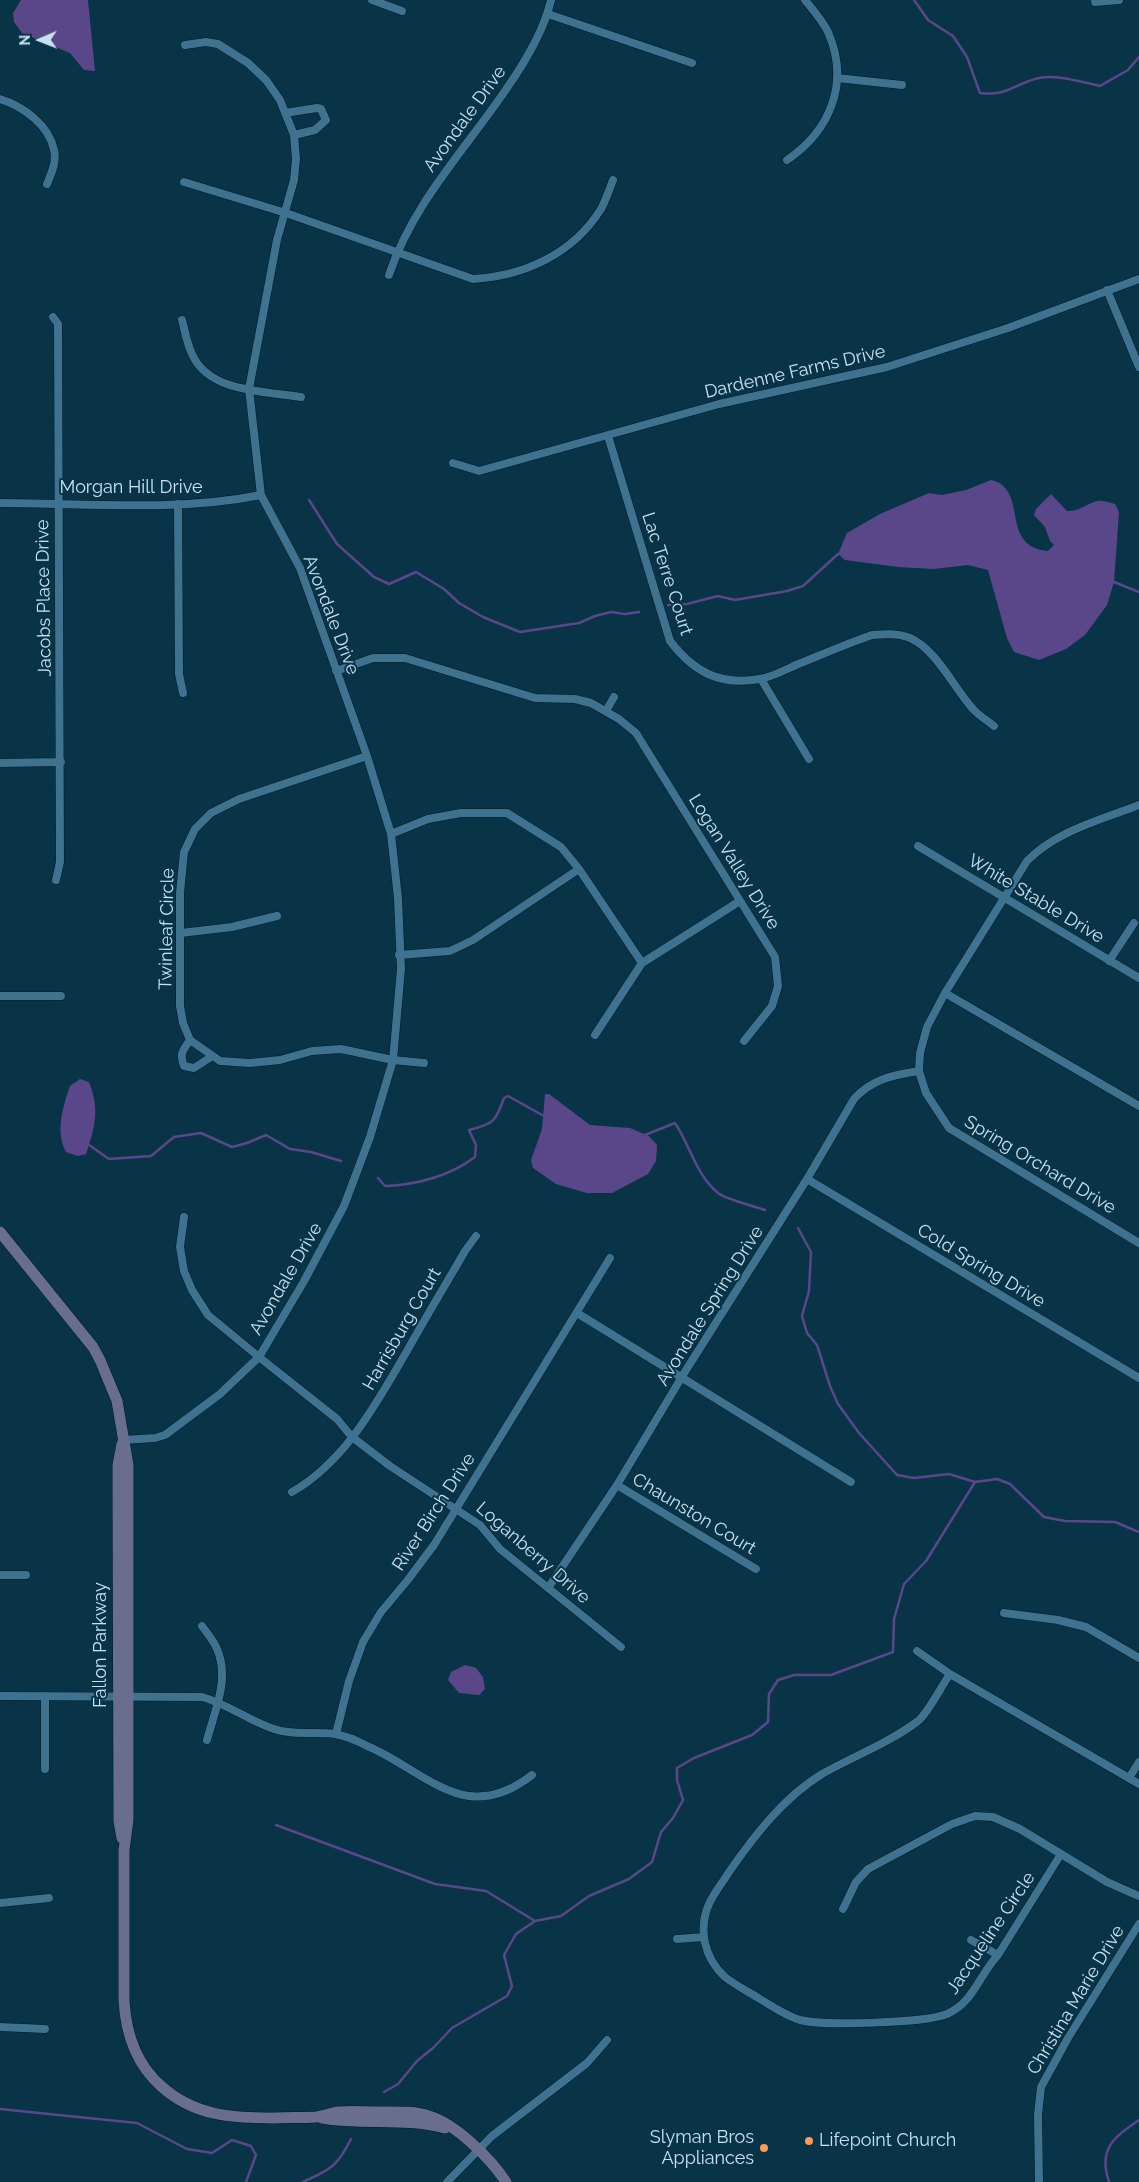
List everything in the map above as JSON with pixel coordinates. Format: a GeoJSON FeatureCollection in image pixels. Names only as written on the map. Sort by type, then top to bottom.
{"type":"FeatureCollection","features":[{"type":"Feature","properties":{"kind":"street"},"geometry":{"type":"LineString","coordinates":[[372,0],[402,12]]}},
{"type":"Feature","properties":{"kind":"street","name":"Avondale Drive"},"geometry":{"type":"LineString","coordinates":[[389,275],[397,252],[418,211],[522,66],[548,14],[551,0]]}},
{"type":"Feature","properties":{"kind":"street"},"geometry":{"type":"LineString","coordinates":[[787,160],[802,150],[827,119],[837,78],[836,62],[827,30],[805,0]]}},
{"type":"Feature","properties":{"kind":"street"},"geometry":{"type":"LineString","coordinates":[[1094,2],[1119,0]]}},
{"type":"Feature","properties":{"kind":"street"},"geometry":{"type":"LineString","coordinates":[[548,14],[692,63]]}},
{"type":"Feature","properties":{"kind":"street","name":"Avondale Drive"},"geometry":{"type":"LineString","coordinates":[[123,1440],[155,1438],[165,1435],[220,1394],[258,1357],[303,1283],[344,1206],[370,1137],[393,1060],[400,978],[398,898],[391,834],[367,756],[300,568],[261,495],[249,389],[277,240],[294,180],[296,158],[294,135],[280,100],[266,80],[231,51],[218,44],[206,42],[185,45]]}},
{"type":"Feature","properties":{"kind":"street"},"geometry":{"type":"LineString","coordinates":[[837,78],[902,85]]}},
{"type":"Feature","properties":{"kind":"street"},"geometry":{"type":"LineString","coordinates":[[0,99],[25,110],[38,121],[48,135],[54,150],[54,164],[47,184]]}},
{"type":"Feature","properties":{"kind":"street"},"geometry":{"type":"LineString","coordinates":[[286,114],[317,108],[321,109],[324,114],[326,120],[315,130],[294,135]]}},
{"type":"Feature","properties":{"kind":"street"},"geometry":{"type":"LineString","coordinates":[[184,182],[286,213],[473,278],[499,277],[521,270],[547,260],[573,243],[590,226],[602,207],[613,180]]}},
{"type":"Feature","properties":{"kind":"street","name":"Dardenne Farms Drive"},"geometry":{"type":"LineString","coordinates":[[453,463],[479,471],[719,404],[887,367],[1008,328],[1139,279]]}},
{"type":"Feature","properties":{"kind":"street"},"geometry":{"type":"LineString","coordinates":[[1107,290],[1139,367]]}},
{"type":"Feature","properties":{"kind":"street","name":"Jacobs Place Drive"},"geometry":{"type":"LineString","coordinates":[[53,317],[58,324],[61,762],[60,862],[56,880]]}},
{"type":"Feature","properties":{"kind":"street"},"geometry":{"type":"LineString","coordinates":[[182,320],[191,353],[205,371],[216,380],[231,386],[301,397]]}},
{"type":"Feature","properties":{"kind":"street","name":"Lac Terre Court"},"geometry":{"type":"LineString","coordinates":[[608,436],[670,641],[687,661],[714,677],[730,681],[761,679],[872,635],[899,635],[910,638],[926,649],[975,711],[994,726]]}},
{"type":"Feature","properties":{"kind":"street","name":"Morgan Hill Drive"},"geometry":{"type":"LineString","coordinates":[[0,502],[178,504],[229,501],[261,495]]}},
{"type":"Feature","properties":{"kind":"street"},"geometry":{"type":"LineString","coordinates":[[178,504],[178,674],[183,693]]}},
{"type":"Feature","properties":{"kind":"street","name":"Logan Valley Drive"},"geometry":{"type":"LineString","coordinates":[[336,671],[373,658],[405,658],[534,698],[575,699],[591,703],[606,711],[636,733],[775,957],[778,986],[772,1006],[744,1042]]}},
{"type":"Feature","properties":{"kind":"street"},"geometry":{"type":"LineString","coordinates":[[761,679],[809,759]]}},
{"type":"Feature","properties":{"kind":"street"},"geometry":{"type":"LineString","coordinates":[[606,711],[614,697]]}},
{"type":"Feature","properties":{"kind":"street","name":"Twinleaf Circle"},"geometry":{"type":"LineString","coordinates":[[190,1040],[183,1023],[180,1006],[180,893],[184,852],[195,829],[211,813],[239,799],[367,756]]}},
{"type":"Feature","properties":{"kind":"street"},"geometry":{"type":"LineString","coordinates":[[0,763],[61,762]]}},
{"type":"Feature","properties":{"kind":"street","name":"Spring Orchard Drive"},"geometry":{"type":"LineString","coordinates":[[1139,805],[1044,846],[1027,861],[945,993],[923,1039],[919,1071],[926,1093],[949,1128],[1139,1243]]}},
{"type":"Feature","properties":{"kind":"street"},"geometry":{"type":"LineString","coordinates":[[391,834],[428,819],[461,813],[507,812],[561,846],[579,869],[642,964]]}},
{"type":"Feature","properties":{"kind":"street","name":"White Stable Drive"},"geometry":{"type":"LineString","coordinates":[[918,846],[1139,978]]}},
{"type":"Feature","properties":{"kind":"street"},"geometry":{"type":"LineString","coordinates":[[399,955],[450,951],[473,940],[579,869]]}},
{"type":"Feature","properties":{"kind":"street"},"geometry":{"type":"LineString","coordinates":[[594,1035],[642,964],[740,901]]}},
{"type":"Feature","properties":{"kind":"street"},"geometry":{"type":"LineString","coordinates":[[181,933],[232,927],[277,916]]}},
{"type":"Feature","properties":{"kind":"street"},"geometry":{"type":"LineString","coordinates":[[1109,960],[1134,923]]}},
{"type":"Feature","properties":{"kind":"street"},"geometry":{"type":"LineString","coordinates":[[945,993],[1139,1106]]}},
{"type":"Feature","properties":{"kind":"street"},"geometry":{"type":"LineString","coordinates":[[0,996],[61,996]]}},
{"type":"Feature","properties":{"kind":"street"},"geometry":{"type":"LineString","coordinates":[[211,1056],[194,1068],[184,1066],[181,1058],[182,1052],[190,1040],[220,1061],[250,1063],[280,1060],[312,1051],[341,1049],[393,1060],[424,1063]]}},
{"type":"Feature","properties":{"kind":"street","name":"Avondale Spring Drive"},"geometry":{"type":"LineString","coordinates":[[548,1588],[618,1485],[681,1379],[808,1180],[846,1112],[864,1088],[881,1079],[919,1071]]}},
{"type":"Feature","properties":{"kind":"street","name":"Cold Spring Drive"},"geometry":{"type":"LineString","coordinates":[[808,1180],[1139,1378]]}},
{"type":"Feature","properties":{"kind":"street","name":"Loganberry Drive"},"geometry":{"type":"LineString","coordinates":[[184,1217],[180,1247],[184,1271],[192,1290],[208,1315],[337,1419],[352,1437],[390,1466],[457,1508],[480,1526],[500,1549],[621,1647]]}},
{"type":"Feature","properties":{"kind":"street","name":"Fallon Parkway"},"geometry":{"type":"LineString","coordinates":[[0,1232],[93,1347],[108,1375],[117,1401],[123,1440],[118,1465],[123,1697],[119,1821],[124,1850],[125,2015],[131,2042],[143,2066],[172,2096],[191,2107],[210,2114],[235,2118],[315,2117],[337,2121],[410,2121],[456,2132],[491,2161],[506,2182]]}},
{"type":"Feature","properties":{"kind":"street","name":"Harrisburg Court"},"geometry":{"type":"LineString","coordinates":[[292,1492],[310,1482],[331,1463],[374,1407],[465,1251],[476,1236]]}},
{"type":"Feature","properties":{"kind":"street","name":"River Birch Drive"},"geometry":{"type":"LineString","coordinates":[[336,1734],[349,1680],[363,1642],[381,1612],[407,1582],[434,1545],[610,1258]]}},
{"type":"Feature","properties":{"kind":"street"},"geometry":{"type":"LineString","coordinates":[[577,1313],[681,1379],[851,1482]]}},
{"type":"Feature","properties":{"kind":"street","name":"Chaunston Court"},"geometry":{"type":"LineString","coordinates":[[618,1485],[756,1570]]}},
{"type":"Feature","properties":{"kind":"street"},"geometry":{"type":"LineString","coordinates":[[0,1575],[26,1575]]}},
{"type":"Feature","properties":{"kind":"street"},"geometry":{"type":"LineString","coordinates":[[1004,1613],[1058,1620],[1086,1627],[1139,1658]]}},
{"type":"Feature","properties":{"kind":"street"},"geometry":{"type":"LineString","coordinates":[[202,1626],[217,1647],[222,1666],[223,1685],[207,1740]]}},
{"type":"Feature","properties":{"kind":"street"},"geometry":{"type":"LineString","coordinates":[[916,1651],[950,1674],[1139,1784]]}},
{"type":"Feature","properties":{"kind":"street","name":"Jacqueline Circle"},"geometry":{"type":"LineString","coordinates":[[950,1674],[920,1719],[893,1737],[802,1787],[758,1833],[709,1904],[704,1922],[704,1937],[706,1949],[711,1959],[724,1976],[780,2011],[799,2020],[821,2024],[926,2019],[945,2015],[967,2001],[1061,1854]]}},
{"type":"Feature","properties":{"kind":"street"},"geometry":{"type":"LineString","coordinates":[[0,1696],[202,1697],[218,1701],[275,1730],[336,1734],[375,1749],[451,1792],[470,1796],[490,1796],[499,1793],[516,1787],[532,1775]]}},
{"type":"Feature","properties":{"kind":"street"},"geometry":{"type":"LineString","coordinates":[[45,1696],[45,1769]]}},
{"type":"Feature","properties":{"kind":"street"},"geometry":{"type":"LineString","coordinates":[[1129,1778],[1139,1762]]}},
{"type":"Feature","properties":{"kind":"street"},"geometry":{"type":"LineString","coordinates":[[843,1909],[856,1882],[868,1869],[952,1824],[974,1816],[993,1817],[1020,1828],[1106,1882],[1139,1896]]}},
{"type":"Feature","properties":{"kind":"street"},"geometry":{"type":"LineString","coordinates":[[0,1903],[49,1898]]}},
{"type":"Feature","properties":{"kind":"street","name":"Christina Marie Drive"},"geometry":{"type":"LineString","coordinates":[[1039,2182],[1038,2115],[1041,2087],[1068,2038],[1110,1974],[1139,1924]]}},
{"type":"Feature","properties":{"kind":"street"},"geometry":{"type":"LineString","coordinates":[[677,1939],[704,1937]]}},
{"type":"Feature","properties":{"kind":"street"},"geometry":{"type":"LineString","coordinates":[[971,1940],[998,1955]]}},
{"type":"Feature","properties":{"kind":"street"},"geometry":{"type":"LineString","coordinates":[[0,2027],[46,2030]]}},
{"type":"Feature","properties":{"kind":"street"},"geometry":{"type":"LineString","coordinates":[[448,2182],[492,2136],[587,2063],[607,2040]]}},
{"type":"Feature","properties":{"kind":"shaded area"},"geometry":{"type":"Polygon","coordinates":[[[21,0],[88,0],[95,71],[84,70],[70,53],[22,33],[14,22],[13,13],[21,0]]]}},
{"type":"Feature","properties":{"kind":"shaded area"},"geometry":{"type":"Polygon","coordinates":[[[991,480],[1001,484],[1008,493],[1020,533],[1025,542],[1034,548],[1048,551],[1054,545],[1050,541],[1045,527],[1034,515],[1036,509],[1051,494],[1067,511],[1075,510],[1094,502],[1105,501],[1115,504],[1119,512],[1114,582],[1107,605],[1085,635],[1066,649],[1039,660],[1014,652],[1007,638],[988,570],[968,565],[934,569],[898,567],[845,560],[838,554],[847,533],[880,514],[929,493],[942,495],[966,490],[991,480]]]}},
{"type":"Feature","properties":{"kind":"shaded area"},"geometry":{"type":"Polygon","coordinates":[[[80,1079],[89,1082],[94,1101],[95,1118],[86,1154],[78,1156],[66,1152],[61,1136],[61,1119],[70,1086],[80,1079]]]}},
{"type":"Feature","properties":{"kind":"shaded area"},"geometry":{"type":"Polygon","coordinates":[[[545,1094],[549,1094],[590,1125],[630,1128],[649,1136],[657,1145],[656,1161],[648,1174],[612,1193],[587,1193],[556,1184],[533,1168],[531,1160],[542,1129],[545,1094]]]}},
{"type":"Feature","properties":{"kind":"shaded area"},"geometry":{"type":"Polygon","coordinates":[[[465,1665],[476,1668],[483,1677],[485,1689],[479,1695],[459,1693],[448,1680],[451,1672],[465,1665]]]}},
{"type":"Feature","properties":{"kind":"waterway"},"geometry":{"type":"LineString","coordinates":[[914,0],[928,20],[953,36],[967,57],[980,93],[1003,92],[1042,77],[1068,79],[1100,86],[1128,70],[1139,57]]}},
{"type":"Feature","properties":{"kind":"waterway"},"geometry":{"type":"LineString","coordinates":[[309,500],[337,544],[374,577],[389,584],[416,572],[444,589],[459,603],[483,617],[520,632],[579,623],[611,612],[625,614],[639,612]]}},
{"type":"Feature","properties":{"kind":"waterway"},"geometry":{"type":"LineString","coordinates":[[668,605],[687,604],[718,596],[735,600],[787,591],[803,586],[838,554]]}},
{"type":"Feature","properties":{"kind":"waterway"},"geometry":{"type":"LineString","coordinates":[[1114,582],[1139,592]]}},
{"type":"Feature","properties":{"kind":"waterway"},"geometry":{"type":"LineString","coordinates":[[378,1178],[385,1186],[409,1184],[444,1174],[465,1164],[475,1157],[476,1145],[469,1130],[484,1126],[493,1120],[499,1112],[504,1098],[508,1096],[544,1116]]}},
{"type":"Feature","properties":{"kind":"waterway"},"geometry":{"type":"LineString","coordinates":[[645,1135],[675,1123],[710,1186],[727,1198],[765,1210]]}},
{"type":"Feature","properties":{"kind":"waterway"},"geometry":{"type":"LineString","coordinates":[[89,1145],[109,1159],[151,1156],[174,1137],[201,1133],[232,1147],[266,1135],[290,1149],[311,1152],[341,1161]]}},
{"type":"Feature","properties":{"kind":"waterway"},"geometry":{"type":"LineString","coordinates":[[798,1228],[811,1252],[809,1291],[802,1316],[807,1333],[817,1345],[830,1386],[838,1404],[859,1433],[897,1475],[914,1478],[949,1474],[975,1482],[997,1479],[1010,1484],[1044,1517],[1065,1521],[1115,1522],[1139,1532]]}},
{"type":"Feature","properties":{"kind":"waterway"},"geometry":{"type":"LineString","coordinates":[[384,2092],[398,2084],[417,2061],[433,2048],[452,2028],[507,1996],[512,1986],[504,1955],[516,1934],[535,1921],[561,1916],[589,1896],[629,1879],[652,1862],[661,1832],[673,1818],[683,1800],[677,1780],[677,1768],[694,1758],[752,1735],[768,1722],[769,1694],[778,1680],[794,1675],[831,1675],[893,1652],[894,1619],[904,1584],[926,1561],[975,1482]]}},
{"type":"Feature","properties":{"kind":"waterway"},"geometry":{"type":"LineString","coordinates":[[276,1825],[435,1884],[486,1891],[535,1921]]}},
{"type":"Feature","properties":{"kind":"waterway"},"geometry":{"type":"LineString","coordinates":[[0,2109],[137,2123],[187,2149],[212,2153],[232,2140],[251,2146],[256,2155],[246,2182]]}},
{"type":"Feature","properties":{"kind":"waterway"},"geometry":{"type":"LineString","coordinates":[[1109,2182],[1105,2161],[1110,2145],[1139,2120]]}},
{"type":"Feature","properties":{"kind":"waterway"},"geometry":{"type":"LineString","coordinates":[[303,2182],[332,2166],[342,2156],[351,2139]]}},
{"type":"Feature","properties":{"kind":"place","name":"Lifepoint Church"},"geometry":{"type":"Point","coordinates":[809,2141]}},
{"type":"Feature","properties":{"kind":"place","name":"Slyman Bros Appliances"},"geometry":{"type":"Point","coordinates":[764,2148]}}]}
